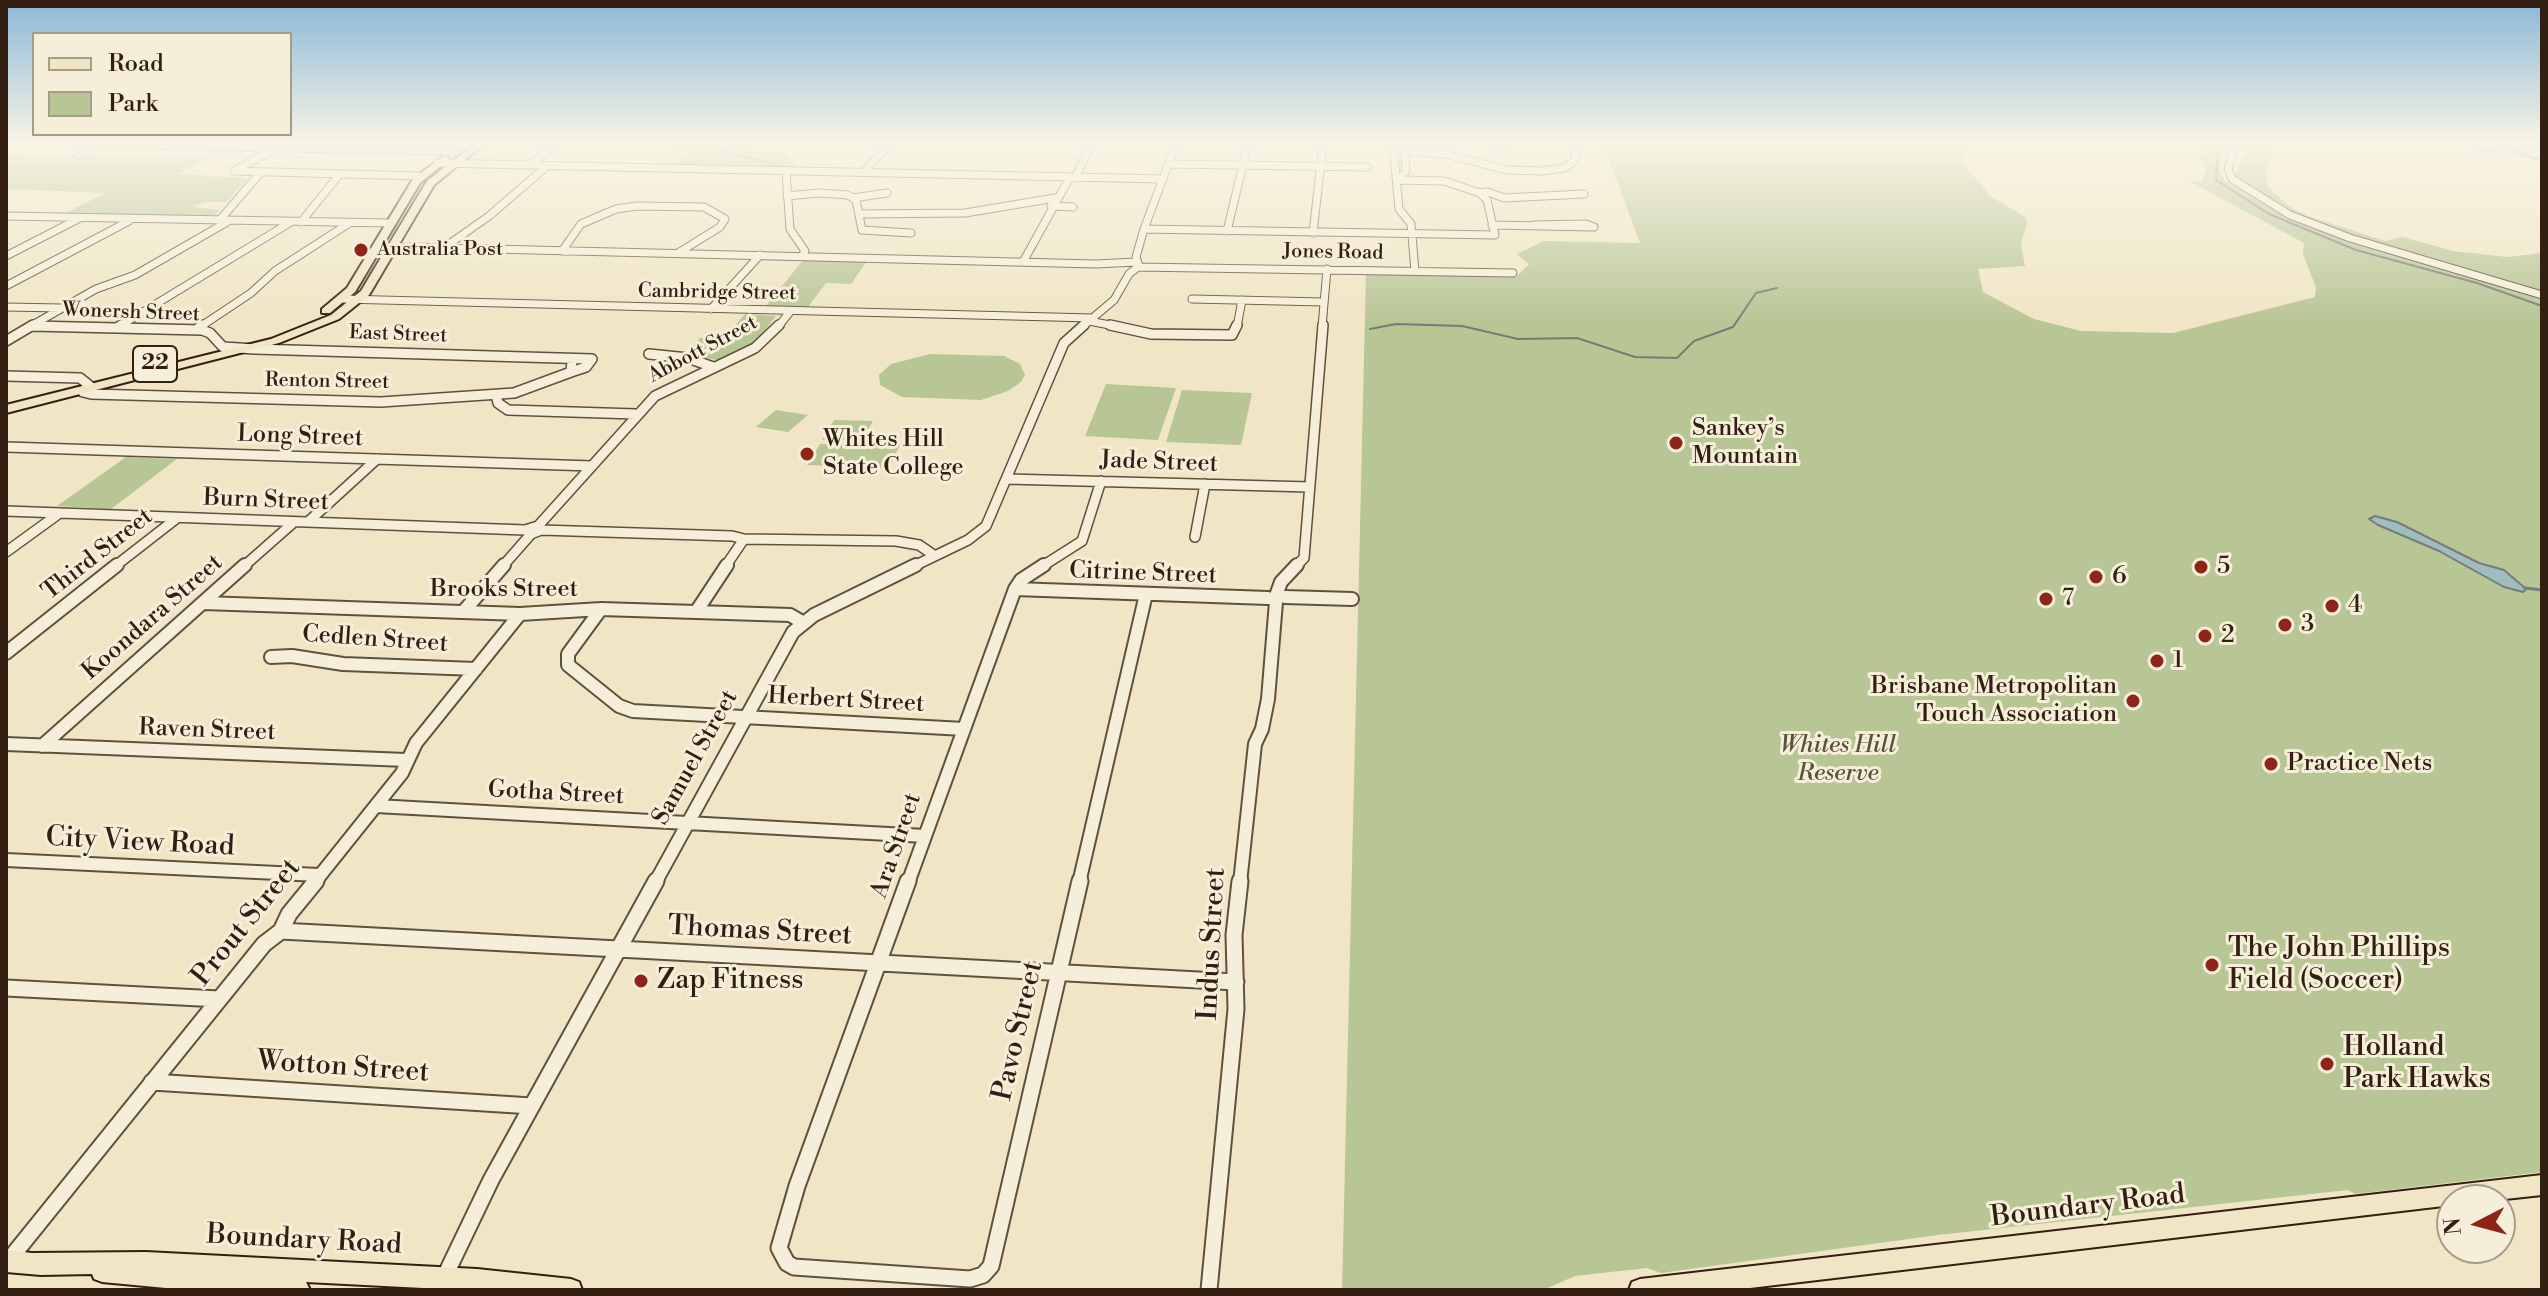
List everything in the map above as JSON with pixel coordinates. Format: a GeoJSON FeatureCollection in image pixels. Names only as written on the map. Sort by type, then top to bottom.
{"type":"FeatureCollection","features":[{"type":"Feature","properties":{"kind":"highway","name":"22"},"geometry":{"type":"LineString","coordinates":[[6,409],[297,325],[342,299],[402,204]]}},
{"type":"Feature","properties":{"kind":"highway","name":"22"},"geometry":{"type":"LineString","coordinates":[[6,402],[122,380],[246,348],[292,335],[335,317],[359,300],[417,204]]}},
{"type":"Feature","properties":{"kind":"highway"},"geometry":{"type":"LineString","coordinates":[[288,350],[292,335]]}},
{"type":"Feature","properties":{"kind":"highway"},"geometry":{"type":"LineString","coordinates":[[114,395],[122,380]]}},
{"type":"Feature","properties":{"kind":"main road","name":"Boundary Road"},"geometry":{"type":"LineString","coordinates":[[1640,1290],[2542,1185]]}},
{"type":"Feature","properties":{"kind":"main road","name":"Boundary Road"},"geometry":{"type":"LineString","coordinates":[[8,1261],[146,1263],[571,1290]]}},
{"type":"Feature","properties":{"kind":"main road","name":"Boundary Road"},"geometry":{"type":"LineString","coordinates":[[33,1263],[137,1282],[299,1290]]}},
{"type":"Feature","properties":{"kind":"street"},"geometry":{"type":"LineString","coordinates":[[219,221],[233,204]]}},
{"type":"Feature","properties":{"kind":"street"},"geometry":{"type":"LineString","coordinates":[[301,222],[315,204]]}},
{"type":"Feature","properties":{"kind":"street"},"geometry":{"type":"LineString","coordinates":[[445,248],[502,204]]}},
{"type":"Feature","properties":{"kind":"street"},"geometry":{"type":"LineString","coordinates":[[788,204],[790,229],[805,251],[802,256]]}},
{"type":"Feature","properties":{"kind":"street"},"geometry":{"type":"LineString","coordinates":[[855,204],[865,232],[911,233]]}},
{"type":"Feature","properties":{"kind":"street"},"geometry":{"type":"LineString","coordinates":[[859,214],[965,213],[1033,204]]}},
{"type":"Feature","properties":{"kind":"street"},"geometry":{"type":"LineString","coordinates":[[1023,262],[1052,204]]}},
{"type":"Feature","properties":{"kind":"street"},"geometry":{"type":"LineString","coordinates":[[1063,204],[1073,207]]}},
{"type":"Feature","properties":{"kind":"street"},"geometry":{"type":"LineString","coordinates":[[802,622],[968,540],[986,526],[1064,339],[1114,300],[1136,265],[1153,204]]}},
{"type":"Feature","properties":{"kind":"street"},"geometry":{"type":"LineString","coordinates":[[1227,231],[1233,204]]}},
{"type":"Feature","properties":{"kind":"street"},"geometry":{"type":"LineString","coordinates":[[1313,233],[1316,204]]}},
{"type":"Feature","properties":{"kind":"street"},"geometry":{"type":"LineString","coordinates":[[1399,204],[1411,224],[1415,271]]}},
{"type":"Feature","properties":{"kind":"street"},"geometry":{"type":"LineString","coordinates":[[1123,284],[1121,265],[1137,235],[1144,229],[1491,236],[1495,235],[1488,204]]}},
{"type":"Feature","properties":{"kind":"street"},"geometry":{"type":"LineString","coordinates":[[2271,204],[2339,234],[2542,295]]}},
{"type":"Feature","properties":{"kind":"street"},"geometry":{"type":"LineString","coordinates":[[562,251],[581,224],[616,209],[637,206],[704,207],[725,219],[720,227],[678,253]]}},
{"type":"Feature","properties":{"kind":"street"},"geometry":{"type":"LineString","coordinates":[[965,213],[975,225]]}},
{"type":"Feature","properties":{"kind":"street"},"geometry":{"type":"LineString","coordinates":[[6,216],[391,223]]}},
{"type":"Feature","properties":{"kind":"street"},"geometry":{"type":"LineString","coordinates":[[6,256],[81,218]]}},
{"type":"Feature","properties":{"kind":"street"},"geometry":{"type":"LineString","coordinates":[[6,286],[132,219]]}},
{"type":"Feature","properties":{"kind":"street"},"geometry":{"type":"LineString","coordinates":[[6,341],[96,289],[135,275],[229,221]]}},
{"type":"Feature","properties":{"kind":"street"},"geometry":{"type":"LineString","coordinates":[[117,328],[291,222]]}},
{"type":"Feature","properties":{"kind":"street"},"geometry":{"type":"LineString","coordinates":[[196,330],[251,293],[275,271],[348,224]]}},
{"type":"Feature","properties":{"kind":"street"},"geometry":{"type":"LineString","coordinates":[[1492,225],[1586,224],[1594,227],[1534,225]]}},
{"type":"Feature","properties":{"kind":"street"},"geometry":{"type":"LineString","coordinates":[[375,250],[445,248],[1121,265]]}},
{"type":"Feature","properties":{"kind":"street"},"geometry":{"type":"LineString","coordinates":[[711,309],[760,255]]}},
{"type":"Feature","properties":{"kind":"street","name":"Jones Road"},"geometry":{"type":"LineString","coordinates":[[1121,265],[1513,273]]}},
{"type":"Feature","properties":{"kind":"street"},"geometry":{"type":"LineString","coordinates":[[1277,598],[1281,582],[1304,558],[1327,269]]}},
{"type":"Feature","properties":{"kind":"street","name":"Cambridge Street"},"geometry":{"type":"LineString","coordinates":[[342,299],[1090,320],[1151,334],[1232,335],[1236,332],[1242,300]]}},
{"type":"Feature","properties":{"kind":"street"},"geometry":{"type":"LineString","coordinates":[[1192,299],[1324,302]]}},
{"type":"Feature","properties":{"kind":"street"},"geometry":{"type":"LineString","coordinates":[[6,307],[62,308]]}},
{"type":"Feature","properties":{"kind":"street","name":"Abbott Street"},"geometry":{"type":"LineString","coordinates":[[463,612],[636,414],[662,390],[764,342],[789,313]]}},
{"type":"Feature","properties":{"kind":"street","name":"Wonersh Street"},"geometry":{"type":"LineString","coordinates":[[32,326],[196,330],[210,333],[223,347]]}},
{"type":"Feature","properties":{"kind":"street","name":"East Street"},"geometry":{"type":"LineString","coordinates":[[223,347],[572,360]]}},
{"type":"Feature","properties":{"kind":"street"},"geometry":{"type":"LineString","coordinates":[[649,354],[688,358],[713,367]]}},
{"type":"Feature","properties":{"kind":"street"},"geometry":{"type":"LineString","coordinates":[[590,358],[592,361],[571,372],[572,360],[590,358]]}},
{"type":"Feature","properties":{"kind":"street","name":"Renton Street"},"geometry":{"type":"LineString","coordinates":[[6,376],[77,378],[86,386],[83,392],[114,395],[381,402],[496,395],[523,390],[571,372]]}},
{"type":"Feature","properties":{"kind":"street"},"geometry":{"type":"LineString","coordinates":[[496,395],[498,403],[508,410],[636,414]]}},
{"type":"Feature","properties":{"kind":"street","name":"Long Street"},"geometry":{"type":"LineString","coordinates":[[6,447],[592,466]]}},
{"type":"Feature","properties":{"kind":"street"},"geometry":{"type":"LineString","coordinates":[[309,521],[377,459]]}},
{"type":"Feature","properties":{"kind":"street","name":"Jade Street"},"geometry":{"type":"LineString","coordinates":[[1007,479],[1310,487]]}},
{"type":"Feature","properties":{"kind":"street"},"geometry":{"type":"LineString","coordinates":[[1015,589],[1021,580],[1082,541],[1101,481]]}},
{"type":"Feature","properties":{"kind":"street"},"geometry":{"type":"LineString","coordinates":[[1195,537],[1205,484]]}},
{"type":"Feature","properties":{"kind":"street","name":"Burn Street"},"geometry":{"type":"LineString","coordinates":[[6,511],[732,536],[744,539],[896,541],[919,545],[935,556]]}},
{"type":"Feature","properties":{"kind":"street"},"geometry":{"type":"LineString","coordinates":[[6,552],[57,515]]}},
{"type":"Feature","properties":{"kind":"street","name":"Third Street"},"geometry":{"type":"LineString","coordinates":[[6,653],[177,518]]}},
{"type":"Feature","properties":{"kind":"street","name":"Koondara Street"},"geometry":{"type":"LineString","coordinates":[[42,746],[294,522]]}},
{"type":"Feature","properties":{"kind":"street"},"geometry":{"type":"LineString","coordinates":[[696,612],[744,539]]}},
{"type":"Feature","properties":{"kind":"street","name":"Citrine Street"},"geometry":{"type":"LineString","coordinates":[[1015,589],[1352,599]]}},
{"type":"Feature","properties":{"kind":"street","name":"Ara Street"},"geometry":{"type":"LineString","coordinates":[[781,1257],[781,1237],[797,1186],[1015,589]]}},
{"type":"Feature","properties":{"kind":"street","name":"Pavo Street"},"geometry":{"type":"LineString","coordinates":[[781,1257],[794,1267],[970,1279],[983,1275],[994,1257],[1146,594]]}},
{"type":"Feature","properties":{"kind":"street","name":"Indus Street"},"geometry":{"type":"LineString","coordinates":[[1209,1290],[1234,1041],[1234,935],[1255,744],[1262,729],[1268,699],[1277,598]]}},
{"type":"Feature","properties":{"kind":"street","name":"Brooks Street"},"geometry":{"type":"LineString","coordinates":[[204,603],[520,614],[601,609],[696,612],[790,615],[802,622]]}},
{"type":"Feature","properties":{"kind":"street","name":"Herbert Street"},"geometry":{"type":"LineString","coordinates":[[601,609],[568,654],[568,665],[619,706],[633,711],[964,729]]}},
{"type":"Feature","properties":{"kind":"street","name":"Prout Street"},"geometry":{"type":"LineString","coordinates":[[8,1261],[264,944],[281,931],[289,914],[402,773],[416,743],[520,614]]}},
{"type":"Feature","properties":{"kind":"street","name":"Samuel Street"},"geometry":{"type":"LineString","coordinates":[[442,1284],[472,1217],[532,1106],[793,632],[802,622]]}},
{"type":"Feature","properties":{"kind":"street","name":"Cedlen Street"},"geometry":{"type":"LineString","coordinates":[[271,657],[292,656],[343,664],[476,669]]}},
{"type":"Feature","properties":{"kind":"street","name":"Raven Street"},"geometry":{"type":"LineString","coordinates":[[6,744],[406,760]]}},
{"type":"Feature","properties":{"kind":"street","name":"Gotha Street"},"geometry":{"type":"LineString","coordinates":[[376,806],[925,836]]}},
{"type":"Feature","properties":{"kind":"street","name":"City View Road"},"geometry":{"type":"LineString","coordinates":[[6,860],[319,875]]}},
{"type":"Feature","properties":{"kind":"street","name":"Thomas Street"},"geometry":{"type":"LineString","coordinates":[[281,931],[1236,982]]}},
{"type":"Feature","properties":{"kind":"street"},"geometry":{"type":"LineString","coordinates":[[6,988],[219,999]]}},
{"type":"Feature","properties":{"kind":"street","name":"Wotton Street"},"geometry":{"type":"LineString","coordinates":[[152,1082],[532,1106]]}},
{"type":"Feature","properties":{"kind":"green space"},"geometry":{"type":"Polygon","coordinates":[[[83,204],[199,204],[193,207],[220,210],[213,218],[64,214],[83,204]]]}},
{"type":"Feature","properties":{"kind":"green space","name":"Whites Hill Reserve"},"geometry":{"type":"Polygon","coordinates":[[[1626,204],[2004,204],[2025,217],[2027,222],[2021,244],[2025,266],[1978,269],[1983,292],[2034,319],[2081,331],[2173,333],[2315,297],[2316,287],[2303,254],[2304,243],[2232,204],[2265,204],[2281,214],[2542,298],[2542,1172],[2355,1194],[2348,1190],[1938,1235],[1661,1273],[1647,1268],[1575,1276],[1543,1290],[1342,1290],[1366,273],[1516,277],[1529,264],[1517,254],[1543,241],[1640,243],[1626,204]]]}},
{"type":"Feature","properties":{"kind":"green space"},"geometry":{"type":"Polygon","coordinates":[[[2287,204],[2308,216],[2385,241],[2403,237],[2453,251],[2507,257],[2542,253],[2542,291],[2340,232],[2276,205],[2287,204]]]}},
{"type":"Feature","properties":{"kind":"green space"},"geometry":{"type":"Polygon","coordinates":[[[803,260],[867,261],[851,284],[826,283],[808,307],[766,306],[803,260]]]}},
{"type":"Feature","properties":{"kind":"green space"},"geometry":{"type":"Polygon","coordinates":[[[745,314],[776,316],[756,341],[717,360],[686,354],[700,338],[724,339],[745,314]]]}},
{"type":"Feature","properties":{"kind":"green space"},"geometry":{"type":"Polygon","coordinates":[[[930,354],[1004,356],[1020,364],[1025,375],[1008,391],[981,400],[902,397],[880,385],[879,375],[891,364],[930,354]]]}},
{"type":"Feature","properties":{"kind":"green space"},"geometry":{"type":"Polygon","coordinates":[[[1106,384],[1176,388],[1158,440],[1085,436],[1106,384]]]}},
{"type":"Feature","properties":{"kind":"green space"},"geometry":{"type":"Polygon","coordinates":[[[1182,390],[1252,393],[1241,445],[1166,442],[1182,390]]]}},
{"type":"Feature","properties":{"kind":"green space"},"geometry":{"type":"Polygon","coordinates":[[[776,410],[808,415],[788,432],[756,427],[776,410]]]}},
{"type":"Feature","properties":{"kind":"green space"},"geometry":{"type":"Polygon","coordinates":[[[834,420],[873,421],[862,440],[822,440],[834,420]]]}},
{"type":"Feature","properties":{"kind":"green space"},"geometry":{"type":"Polygon","coordinates":[[[820,444],[900,445],[889,468],[807,465],[820,444]]]}},
{"type":"Feature","properties":{"kind":"green space"},"geometry":{"type":"Polygon","coordinates":[[[126,457],[177,459],[111,509],[57,506],[126,457]]]}},
{"type":"Feature","properties":{"kind":"water"},"geometry":{"type":"Polygon","coordinates":[[[2375,516],[2397,522],[2479,563],[2504,570],[2526,589],[2523,592],[2504,587],[2439,551],[2369,519],[2375,516]]]}},
{"type":"Feature","properties":{"kind":"waterway"},"geometry":{"type":"LineString","coordinates":[[2254,204],[2269,214],[2356,250],[2477,283],[2542,306]]}},
{"type":"Feature","properties":{"kind":"waterway"},"geometry":{"type":"LineString","coordinates":[[1370,329],[1396,324],[1462,326],[1518,339],[1577,338],[1635,357],[1677,358],[1694,341],[1733,327],[1756,293],[1777,288]]}},
{"type":"Feature","properties":{"kind":"waterway"},"geometry":{"type":"LineString","coordinates":[[2525,588],[2542,590]]}},
{"type":"Feature","properties":{"kind":"place","name":"Australia Post"},"geometry":{"type":"Point","coordinates":[361,250]}},
{"type":"Feature","properties":{"kind":"place","name":"Sankey’s Mountain"},"geometry":{"type":"Point","coordinates":[1676,443]}},
{"type":"Feature","properties":{"kind":"place","name":"Whites Hill State College"},"geometry":{"type":"Point","coordinates":[807,454]}},
{"type":"Feature","properties":{"kind":"place","name":"5"},"geometry":{"type":"Point","coordinates":[2201,567]}},
{"type":"Feature","properties":{"kind":"place","name":"6"},"geometry":{"type":"Point","coordinates":[2096,577]}},
{"type":"Feature","properties":{"kind":"place","name":"7"},"geometry":{"type":"Point","coordinates":[2046,599]}},
{"type":"Feature","properties":{"kind":"place","name":"4"},"geometry":{"type":"Point","coordinates":[2332,606]}},
{"type":"Feature","properties":{"kind":"place","name":"3"},"geometry":{"type":"Point","coordinates":[2285,625]}},
{"type":"Feature","properties":{"kind":"place","name":"2"},"geometry":{"type":"Point","coordinates":[2205,636]}},
{"type":"Feature","properties":{"kind":"place","name":"1"},"geometry":{"type":"Point","coordinates":[2157,661]}},
{"type":"Feature","properties":{"kind":"place","name":"Brisbane Metropolitan Touch Association"},"geometry":{"type":"Point","coordinates":[2133,701]}},
{"type":"Feature","properties":{"kind":"place","name":"Practice Nets"},"geometry":{"type":"Point","coordinates":[2271,764]}},
{"type":"Feature","properties":{"kind":"place","name":"The John Phillips Field (Soccer)"},"geometry":{"type":"Point","coordinates":[2212,965]}},
{"type":"Feature","properties":{"kind":"place","name":"Zap Fitness"},"geometry":{"type":"Point","coordinates":[641,981]}},
{"type":"Feature","properties":{"kind":"place","name":"Holland Park Hawks"},"geometry":{"type":"Point","coordinates":[2327,1064]}}]}
